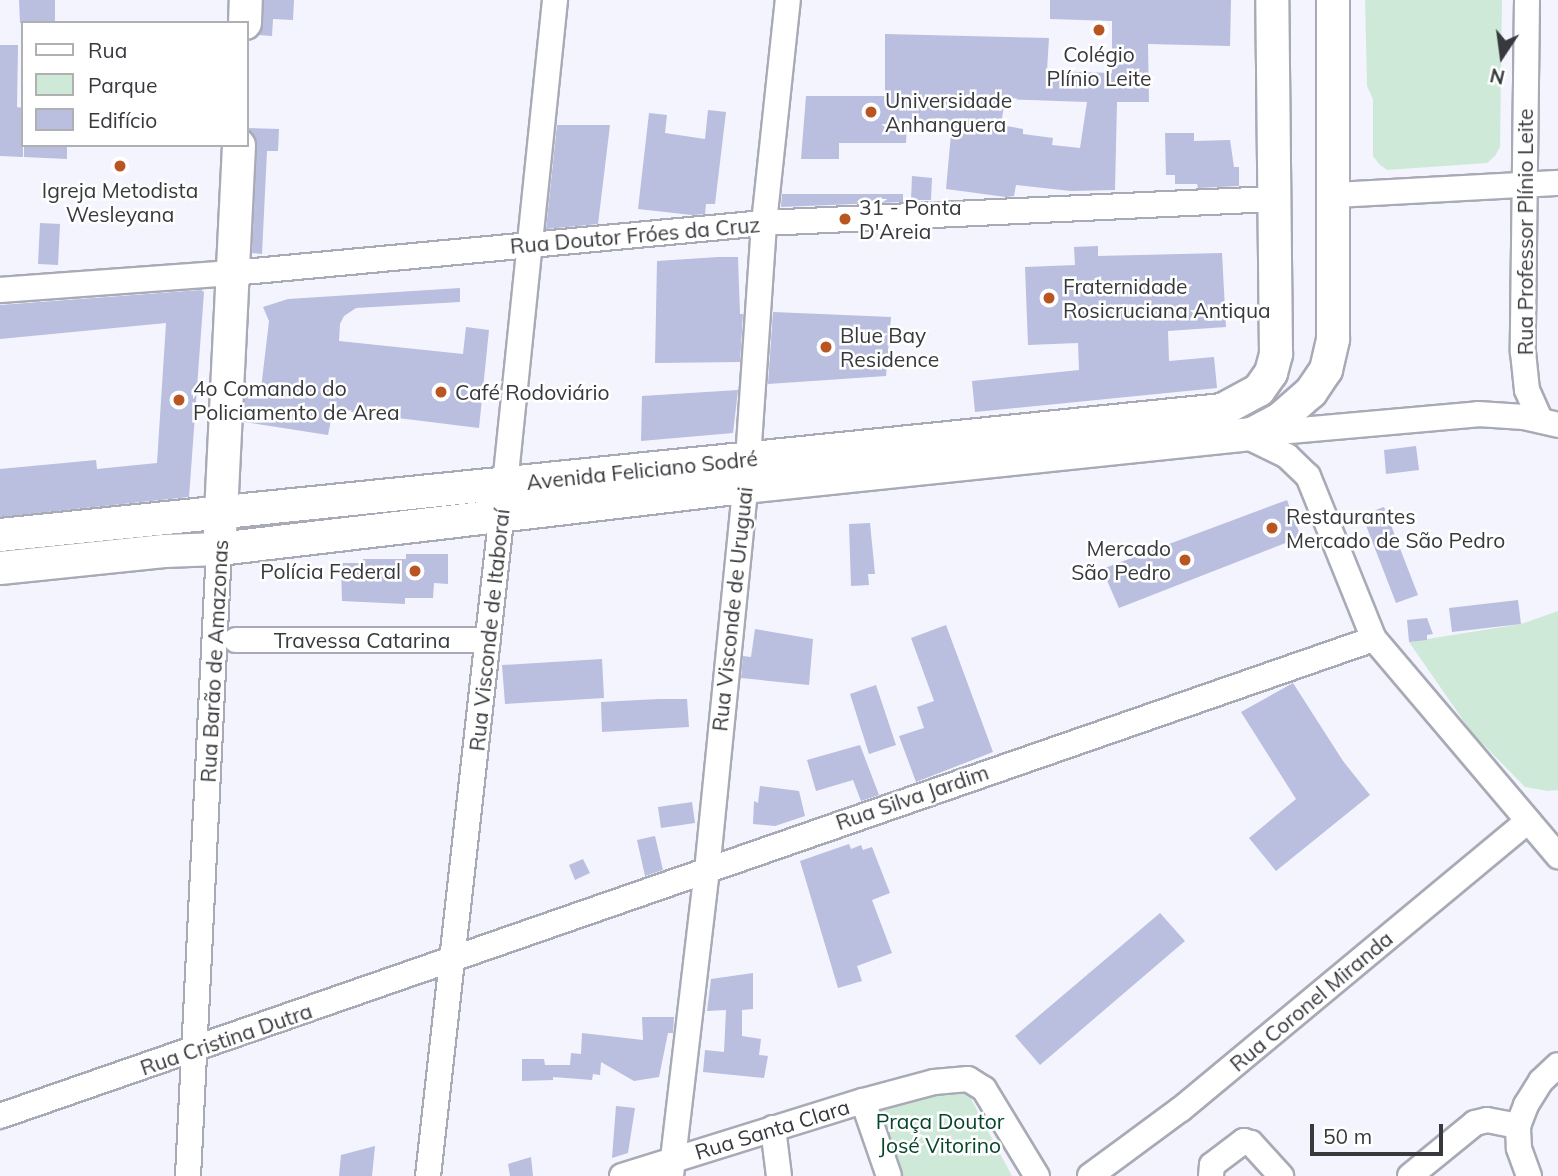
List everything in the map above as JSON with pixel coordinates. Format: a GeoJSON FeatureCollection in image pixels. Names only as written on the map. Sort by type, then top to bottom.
{"type":"FeatureCollection","features":[{"type":"Feature","properties":{"kind":"main road"},"geometry":{"type":"LineString","coordinates":[[245,21],[246,0]]}},
{"type":"Feature","properties":{"kind":"main road"},"geometry":{"type":"LineString","coordinates":[[1272,0],[1272,199]]}},
{"type":"Feature","properties":{"kind":"main road"},"geometry":{"type":"LineString","coordinates":[[1248,434],[1292,411],[1311,392],[1326,370],[1335,313],[1333,0]]}},
{"type":"Feature","properties":{"kind":"main road","name":"Rua Barão de Amazonas"},"geometry":{"type":"LineString","coordinates":[[219,549],[239,147]]}},
{"type":"Feature","properties":{"kind":"main road","name":"Avenida Feliciano Sodré"},"geometry":{"type":"LineString","coordinates":[[0,535],[221,515],[503,499],[746,473],[1222,410],[1259,390],[1271,373],[1276,336],[1272,199]]}},
{"type":"Feature","properties":{"kind":"main road","name":"Avenida Feliciano Sodré"},"geometry":{"type":"LineString","coordinates":[[746,473],[1248,434]]}},
{"type":"Feature","properties":{"kind":"main road","name":"Avenida Feliciano Sodré"},"geometry":{"type":"LineString","coordinates":[[0,568],[163,551],[219,549],[503,499]]}},
{"type":"Feature","properties":{"kind":"street","name":"Rua Visconde de Itaboraí"},"geometry":{"type":"LineString","coordinates":[[428,1176],[488,640],[555,0]]}},
{"type":"Feature","properties":{"kind":"street","name":"Rua Visconde de Uruguai"},"geometry":{"type":"LineString","coordinates":[[672,1168],[707,871],[746,473],[764,223],[788,0]]}},
{"type":"Feature","properties":{"kind":"street","name":"Rua Professor Plínio Leite"},"geometry":{"type":"LineString","coordinates":[[1527,0],[1523,352],[1527,390],[1549,422]]}},
{"type":"Feature","properties":{"kind":"street"},"geometry":{"type":"LineString","coordinates":[[1334,195],[1558,183]]}},
{"type":"Feature","properties":{"kind":"street","name":"Rua Doutor Fróes da Cruz"},"geometry":{"type":"LineString","coordinates":[[0,290],[233,273],[764,223],[1272,199]]}},
{"type":"Feature","properties":{"kind":"street"},"geometry":{"type":"LineString","coordinates":[[1248,434],[1478,414],[1549,422]]}},
{"type":"Feature","properties":{"kind":"street"},"geometry":{"type":"LineString","coordinates":[[1248,434],[1287,456],[1308,476],[1374,639],[1558,856]]}},
{"type":"Feature","properties":{"kind":"street","name":"Rua Barão de Amazonas"},"geometry":{"type":"LineString","coordinates":[[188,1176],[219,549]]}},
{"type":"Feature","properties":{"kind":"street","name":"Rua Silva Jardim"},"geometry":{"type":"LineString","coordinates":[[451,961],[779,843],[1374,639]]}},
{"type":"Feature","properties":{"kind":"street","name":"Travessa Catarina"},"geometry":{"type":"LineString","coordinates":[[236,640],[488,640]]}},
{"type":"Feature","properties":{"kind":"street","name":"Rua Coronel Miranda"},"geometry":{"type":"LineString","coordinates":[[1090,1176],[1181,1109],[1528,821]]}},
{"type":"Feature","properties":{"kind":"street","name":"Rua Cristina Dutra"},"geometry":{"type":"LineString","coordinates":[[0,1115],[451,961]]}},
{"type":"Feature","properties":{"kind":"street"},"geometry":{"type":"LineString","coordinates":[[1530,1176],[1519,1148],[1518,1126],[1531,1097],[1558,1065]]}},
{"type":"Feature","properties":{"kind":"street","name":"Rua Santa Clara"},"geometry":{"type":"LineString","coordinates":[[622,1176],[672,1168],[773,1128],[863,1101],[934,1082],[968,1079],[984,1089],[1037,1176]]}},
{"type":"Feature","properties":{"kind":"street"},"geometry":{"type":"LineString","coordinates":[[863,1101],[889,1176]]}},
{"type":"Feature","properties":{"kind":"street"},"geometry":{"type":"LineString","coordinates":[[1410,1176],[1475,1123],[1487,1120],[1518,1126]]}},
{"type":"Feature","properties":{"kind":"street"},"geometry":{"type":"LineString","coordinates":[[773,1128],[779,1176]]}},
{"type":"Feature","properties":{"kind":"street"},"geometry":{"type":"LineString","coordinates":[[1211,1176],[1212,1165],[1244,1141],[1251,1143],[1282,1176]]}},
{"type":"Feature","properties":{"kind":"green space"},"geometry":{"type":"Polygon","coordinates":[[[1365,0],[1502,0],[1500,147],[1487,163],[1387,170],[1373,156],[1373,99],[1367,86],[1365,0]]]}},
{"type":"Feature","properties":{"kind":"green space"},"geometry":{"type":"Polygon","coordinates":[[[1558,611],[1558,790],[1548,791],[1525,787],[1472,733],[1409,642],[1521,624],[1558,611]]]}},
{"type":"Feature","properties":{"kind":"green space","name":"Praça Doutor José Vitorino"},"geometry":{"type":"Polygon","coordinates":[[[961,1080],[1012,1176],[899,1176],[875,1112],[961,1080]]]}},
{"type":"Feature","properties":{"kind":"building"},"geometry":{"type":"Polygon","coordinates":[[[19,0],[55,0],[55,21],[20,23],[19,0]]]}},
{"type":"Feature","properties":{"kind":"building"},"geometry":{"type":"Polygon","coordinates":[[[264,0],[294,0],[293,20],[273,19],[272,36],[258,35],[263,24],[264,0]]]}},
{"type":"Feature","properties":{"kind":"building"},"geometry":{"type":"Polygon","coordinates":[[[1050,0],[1231,0],[1230,46],[1148,44],[1149,102],[1117,102],[1115,190],[1071,191],[1016,185],[1014,196],[1006,197],[946,189],[952,123],[907,122],[906,143],[839,143],[839,159],[801,159],[806,96],[885,96],[885,34],[1049,38],[1047,71],[1112,73],[1112,21],[1050,19],[1050,0]],[[1005,99],[1001,125],[1023,129],[1023,134],[1053,138],[1052,145],[1080,148],[1087,102],[1005,99]]]}},
{"type":"Feature","properties":{"kind":"building"},"geometry":{"type":"Polygon","coordinates":[[[0,45],[18,45],[17,107],[21,108],[23,157],[0,156],[0,45]]]}},
{"type":"Feature","properties":{"kind":"building"},"geometry":{"type":"Polygon","coordinates":[[[708,110],[726,112],[715,204],[706,204],[705,214],[692,215],[638,209],[649,113],[667,115],[665,133],[705,139],[708,110]]]}},
{"type":"Feature","properties":{"kind":"building"},"geometry":{"type":"Polygon","coordinates":[[[557,125],[610,125],[598,224],[546,229],[557,125]]]}},
{"type":"Feature","properties":{"kind":"building"},"geometry":{"type":"Polygon","coordinates":[[[248,128],[279,129],[278,151],[267,151],[262,254],[252,253],[257,146],[255,136],[248,128]]]}},
{"type":"Feature","properties":{"kind":"building"},"geometry":{"type":"Polygon","coordinates":[[[1165,133],[1194,133],[1194,141],[1230,140],[1234,167],[1239,167],[1239,186],[1198,188],[1197,184],[1175,184],[1175,175],[1166,175],[1165,133]]]}},
{"type":"Feature","properties":{"kind":"building"},"geometry":{"type":"Polygon","coordinates":[[[24,147],[67,147],[67,159],[24,157],[24,147]]]}},
{"type":"Feature","properties":{"kind":"building"},"geometry":{"type":"Polygon","coordinates":[[[912,176],[932,178],[931,200],[911,200],[912,176]]]}},
{"type":"Feature","properties":{"kind":"building"},"geometry":{"type":"Polygon","coordinates":[[[782,194],[903,194],[903,202],[781,207],[782,194]]]}},
{"type":"Feature","properties":{"kind":"building"},"geometry":{"type":"Polygon","coordinates":[[[40,223],[60,224],[58,265],[38,264],[40,223]]]}},
{"type":"Feature","properties":{"kind":"building"},"geometry":{"type":"Polygon","coordinates":[[[1098,246],[1098,256],[1222,253],[1226,327],[1168,331],[1169,361],[1214,357],[1217,388],[975,412],[972,381],[1079,370],[1078,343],[1028,345],[1025,267],[1075,265],[1074,247],[1098,246]]]}},
{"type":"Feature","properties":{"kind":"building"},"geometry":{"type":"Polygon","coordinates":[[[738,257],[740,314],[743,314],[740,362],[655,363],[657,261],[738,257]]]}},
{"type":"Feature","properties":{"kind":"building"},"geometry":{"type":"Polygon","coordinates":[[[460,288],[460,302],[356,308],[344,316],[340,324],[339,341],[463,354],[466,327],[489,330],[479,428],[333,410],[328,435],[244,422],[245,395],[260,397],[269,321],[263,307],[288,299],[460,288]]]}},
{"type":"Feature","properties":{"kind":"building","name":"4o Comando do Policiamento de Area"},"geometry":{"type":"Polygon","coordinates":[[[201,290],[204,292],[189,497],[0,517],[0,469],[96,460],[97,469],[157,463],[166,323],[0,339],[0,305],[201,290]]]}},
{"type":"Feature","properties":{"kind":"building","name":"Blue Bay Residence"},"geometry":{"type":"Polygon","coordinates":[[[773,312],[891,317],[886,376],[768,384],[773,312]]]}},
{"type":"Feature","properties":{"kind":"building"},"geometry":{"type":"Polygon","coordinates":[[[738,390],[733,433],[641,441],[642,396],[738,390]]]}},
{"type":"Feature","properties":{"kind":"building"},"geometry":{"type":"Polygon","coordinates":[[[1416,446],[1419,470],[1386,474],[1384,450],[1416,446]]]}},
{"type":"Feature","properties":{"kind":"building","name":"Mercado São Pedro"},"geometry":{"type":"Polygon","coordinates":[[[1287,500],[1301,537],[1119,608],[1102,569],[1287,500]]]}},
{"type":"Feature","properties":{"kind":"building"},"geometry":{"type":"Polygon","coordinates":[[[1384,507],[1418,595],[1396,603],[1362,515],[1384,507]]]}},
{"type":"Feature","properties":{"kind":"building"},"geometry":{"type":"Polygon","coordinates":[[[870,523],[875,574],[868,574],[869,585],[851,586],[849,524],[870,523]]]}},
{"type":"Feature","properties":{"kind":"building"},"geometry":{"type":"Polygon","coordinates":[[[406,554],[448,554],[448,584],[434,583],[433,598],[405,598],[405,604],[342,601],[341,563],[363,563],[363,559],[406,559],[406,554]]]}},
{"type":"Feature","properties":{"kind":"building"},"geometry":{"type":"Polygon","coordinates":[[[1518,600],[1521,624],[1452,632],[1449,608],[1518,600]]]}},
{"type":"Feature","properties":{"kind":"building"},"geometry":{"type":"Polygon","coordinates":[[[1427,618],[1433,634],[1427,635],[1427,640],[1409,642],[1407,620],[1427,618]]]}},
{"type":"Feature","properties":{"kind":"building"},"geometry":{"type":"Polygon","coordinates":[[[946,625],[993,752],[916,782],[899,736],[924,728],[917,707],[934,701],[911,638],[946,625]]]}},
{"type":"Feature","properties":{"kind":"building"},"geometry":{"type":"Polygon","coordinates":[[[755,629],[813,639],[809,685],[741,678],[743,656],[751,657],[755,629]]]}},
{"type":"Feature","properties":{"kind":"building"},"geometry":{"type":"Polygon","coordinates":[[[602,659],[604,698],[505,704],[502,665],[602,659]]]}},
{"type":"Feature","properties":{"kind":"building"},"geometry":{"type":"Polygon","coordinates":[[[1293,683],[1343,761],[1370,795],[1276,871],[1249,838],[1296,799],[1241,712],[1293,683]]]}},
{"type":"Feature","properties":{"kind":"building"},"geometry":{"type":"Polygon","coordinates":[[[876,685],[896,745],[869,754],[850,694],[876,685]]]}},
{"type":"Feature","properties":{"kind":"building"},"geometry":{"type":"Polygon","coordinates":[[[687,699],[689,727],[602,732],[601,702],[687,699]]]}},
{"type":"Feature","properties":{"kind":"building"},"geometry":{"type":"Polygon","coordinates":[[[860,745],[879,795],[861,801],[853,780],[816,791],[807,760],[860,745]]]}},
{"type":"Feature","properties":{"kind":"building"},"geometry":{"type":"Polygon","coordinates":[[[760,786],[799,791],[805,816],[775,826],[753,824],[754,801],[758,803],[760,786]]]}},
{"type":"Feature","properties":{"kind":"building"},"geometry":{"type":"Polygon","coordinates":[[[692,802],[695,823],[661,828],[658,807],[692,802]]]}},
{"type":"Feature","properties":{"kind":"building"},"geometry":{"type":"Polygon","coordinates":[[[655,836],[663,870],[645,876],[637,840],[655,836]]]}},
{"type":"Feature","properties":{"kind":"building"},"geometry":{"type":"Polygon","coordinates":[[[849,844],[851,849],[861,845],[863,850],[872,847],[890,893],[872,900],[892,953],[857,966],[862,981],[838,988],[800,861],[849,844]]]}},
{"type":"Feature","properties":{"kind":"building"},"geometry":{"type":"Polygon","coordinates":[[[583,859],[590,873],[575,880],[569,865],[583,859]]]}},
{"type":"Feature","properties":{"kind":"building"},"geometry":{"type":"Polygon","coordinates":[[[1160,913],[1185,941],[1040,1065],[1015,1036],[1160,913]]]}},
{"type":"Feature","properties":{"kind":"building"},"geometry":{"type":"Polygon","coordinates":[[[753,973],[753,1009],[742,1010],[742,1036],[761,1039],[759,1055],[768,1056],[764,1078],[703,1072],[705,1050],[724,1052],[726,1010],[707,1011],[711,979],[753,973]]]}},
{"type":"Feature","properties":{"kind":"building"},"geometry":{"type":"Polygon","coordinates":[[[642,1017],[674,1017],[673,1033],[668,1033],[659,1077],[634,1081],[601,1062],[600,1075],[593,1074],[592,1080],[553,1077],[553,1080],[522,1081],[522,1059],[544,1059],[545,1065],[570,1065],[571,1053],[581,1054],[582,1033],[643,1040],[642,1017]]]}},
{"type":"Feature","properties":{"kind":"building"},"geometry":{"type":"Polygon","coordinates":[[[616,1106],[635,1108],[628,1153],[612,1158],[616,1106]]]}},
{"type":"Feature","properties":{"kind":"building"},"geometry":{"type":"Polygon","coordinates":[[[375,1146],[372,1176],[339,1176],[341,1155],[375,1146]]]}},
{"type":"Feature","properties":{"kind":"building"},"geometry":{"type":"Polygon","coordinates":[[[531,1157],[533,1176],[510,1176],[508,1164],[531,1157]]]}},
{"type":"Feature","properties":{"kind":"place","name":"Colégio Plínio Leite"},"geometry":{"type":"Point","coordinates":[1099,30]}},
{"type":"Feature","properties":{"kind":"place","name":"Universidade Anhanguera"},"geometry":{"type":"Point","coordinates":[871,112]}},
{"type":"Feature","properties":{"kind":"place","name":"Igreja Metodista Wesleyana"},"geometry":{"type":"Point","coordinates":[120,166]}},
{"type":"Feature","properties":{"kind":"place","name":"31 - Ponta D'Areia"},"geometry":{"type":"Point","coordinates":[845,219]}},
{"type":"Feature","properties":{"kind":"place","name":"Fraternidade Rosicruciana Antiqua"},"geometry":{"type":"Point","coordinates":[1049,298]}},
{"type":"Feature","properties":{"kind":"place","name":"Blue Bay Residence"},"geometry":{"type":"Point","coordinates":[826,347]}},
{"type":"Feature","properties":{"kind":"place","name":"Café Rodoviário"},"geometry":{"type":"Point","coordinates":[441,392]}},
{"type":"Feature","properties":{"kind":"place","name":"4o Comando do Policiamento de Area"},"geometry":{"type":"Point","coordinates":[179,400]}},
{"type":"Feature","properties":{"kind":"place","name":"Restaurantes Mercado de São Pedro"},"geometry":{"type":"Point","coordinates":[1272,528]}},
{"type":"Feature","properties":{"kind":"place","name":"Mercado São Pedro"},"geometry":{"type":"Point","coordinates":[1185,560]}},
{"type":"Feature","properties":{"kind":"place","name":"Polícia Federal"},"geometry":{"type":"Point","coordinates":[415,571]}}]}
